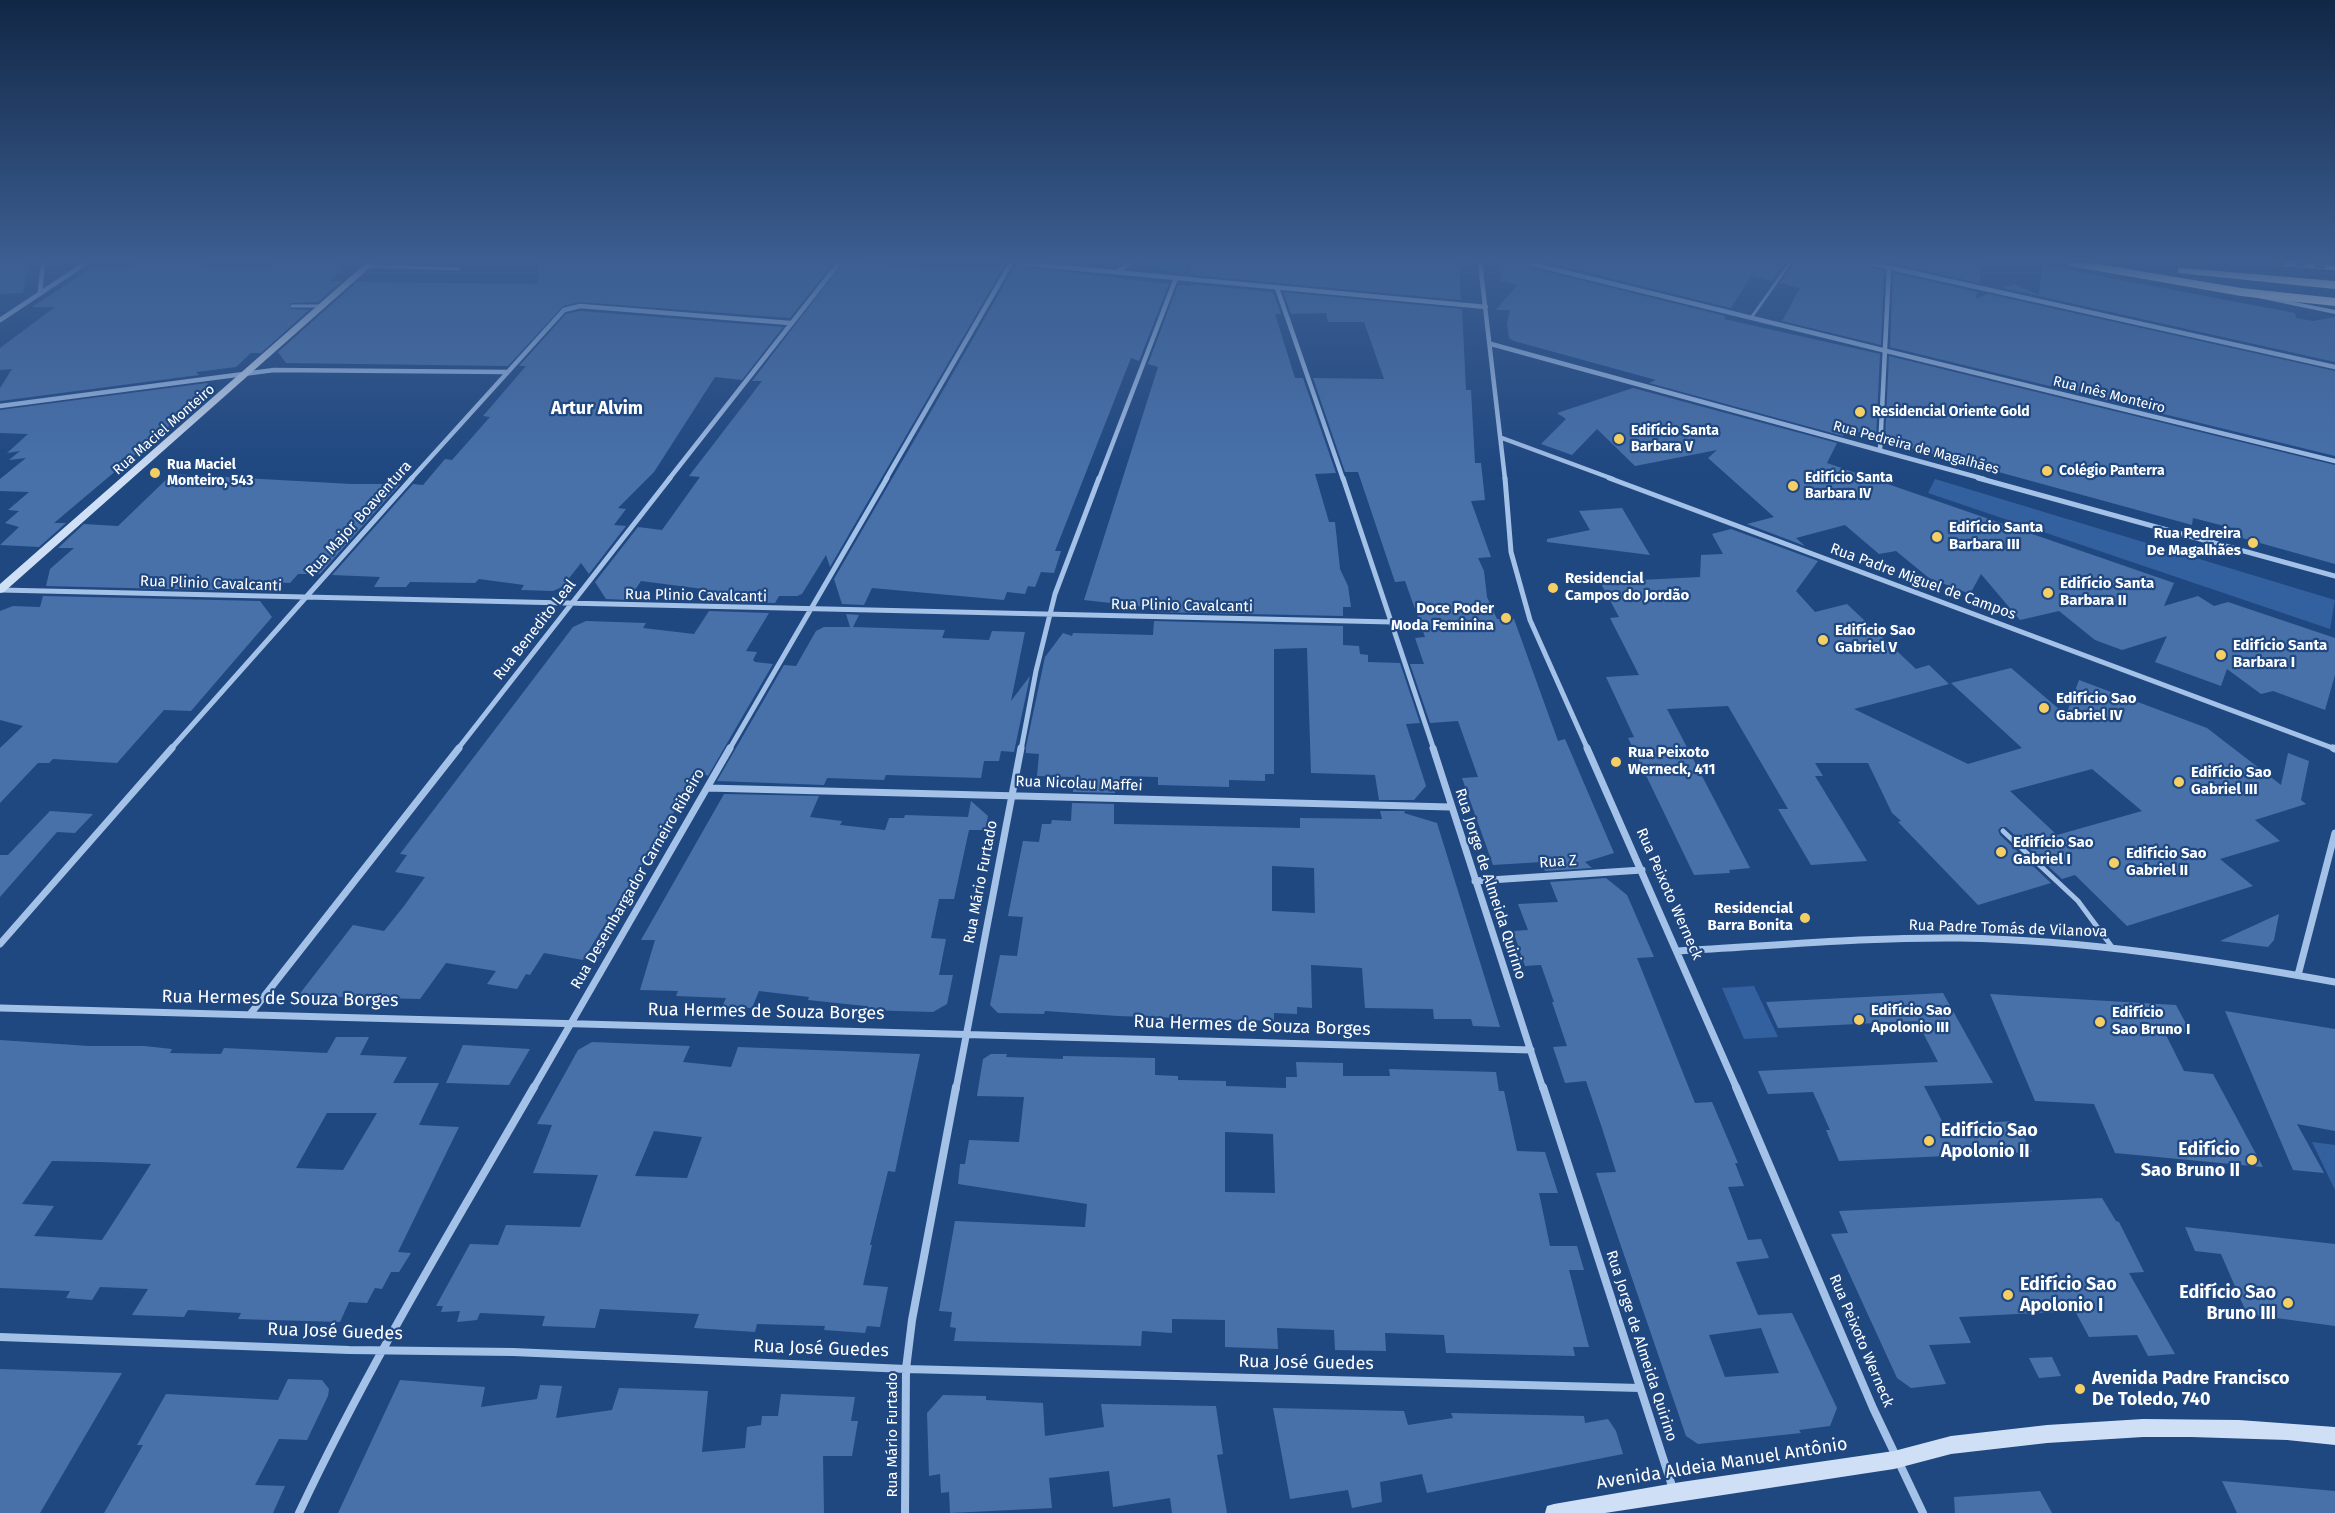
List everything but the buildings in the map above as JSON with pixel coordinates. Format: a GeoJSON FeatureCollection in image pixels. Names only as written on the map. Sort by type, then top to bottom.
{"type":"FeatureCollection","features":[{"type":"Feature","properties":{"kind":"street","name":"Rua Maciel Monteiro"},"geometry":{"type":"LineString","coordinates":[[0,590],[293,334]]}},
{"type":"Feature","properties":{"kind":"street","name":"Rua Major Boaventura"},"geometry":{"type":"LineString","coordinates":[[0,944],[304,599],[542,334]]}},
{"type":"Feature","properties":{"kind":"street","name":"Rua Benedito Leal"},"geometry":{"type":"LineString","coordinates":[[251,1013],[782,334]]}},
{"type":"Feature","properties":{"kind":"street","name":"Rua Desembargador Carneiro Ribeiro"},"geometry":{"type":"LineString","coordinates":[[299,1513],[382,1351],[970,334]]}},
{"type":"Feature","properties":{"kind":"street","name":"Rua Mário Furtado"},"geometry":{"type":"LineString","coordinates":[[905,1513],[906,1369],[912,1320],[965,1032],[1036,671],[1055,594],[1155,334]]}},
{"type":"Feature","properties":{"kind":"street","name":"Rua Jorge de Almeida Quirino"},"geometry":{"type":"LineString","coordinates":[[1293,334],[1392,622],[1450,807],[1674,1491]]}},
{"type":"Feature","properties":{"kind":"street","name":"Rua Peixoto Werneck"},"geometry":{"type":"LineString","coordinates":[[1490,334],[1502,438],[1511,552],[1530,620],[1678,951],[1897,1459],[1923,1513]]}},
{"type":"Feature","properties":{"kind":"street","name":"Rua Inês Monteiro"},"geometry":{"type":"LineString","coordinates":[[1814,334],[2335,461]]}},
{"type":"Feature","properties":{"kind":"street"},"geometry":{"type":"LineString","coordinates":[[1880,450],[1885,334]]}},
{"type":"Feature","properties":{"kind":"street"},"geometry":{"type":"LineString","coordinates":[[2185,334],[2335,367]]}},
{"type":"Feature","properties":{"kind":"street","name":"Rua Pedreira de Magalhães"},"geometry":{"type":"LineString","coordinates":[[1491,344],[2335,576]]}},
{"type":"Feature","properties":{"kind":"street"},"geometry":{"type":"LineString","coordinates":[[0,406],[251,372],[507,372]]}},
{"type":"Feature","properties":{"kind":"street","name":"Rua Padre Miguel de Campos"},"geometry":{"type":"LineString","coordinates":[[1502,438],[2335,749]]}},
{"type":"Feature","properties":{"kind":"street","name":"Rua Plinio Cavalcanti"},"geometry":{"type":"LineString","coordinates":[[0,590],[304,599],[1392,622]]}},
{"type":"Feature","properties":{"kind":"street","name":"Rua Nicolau Maffei"},"geometry":{"type":"LineString","coordinates":[[707,788],[1450,807]]}},
{"type":"Feature","properties":{"kind":"street"},"geometry":{"type":"LineString","coordinates":[[2298,975],[2335,833]]}},
{"type":"Feature","properties":{"kind":"street","name":"Rua Z"},"geometry":{"type":"LineString","coordinates":[[1475,881],[1642,870]]}},
{"type":"Feature","properties":{"kind":"street","name":"Rua Padre Tomás de Vilanova"},"geometry":{"type":"LineString","coordinates":[[1678,951],[1914,938],[2112,946],[2335,982]]}},
{"type":"Feature","properties":{"kind":"street","name":"Rua Hermes de Souza Borges"},"geometry":{"type":"LineString","coordinates":[[0,1008],[965,1032],[1531,1050]]}},
{"type":"Feature","properties":{"kind":"street","name":"Rua José Guedes"},"geometry":{"type":"LineString","coordinates":[[0,1337],[382,1351],[513,1352],[906,1369],[1640,1388]]}},
{"type":"Feature","properties":{"kind":"street","name":"Avenida Aldeia Manuel Antônio"},"geometry":{"type":"LineString","coordinates":[[1561,1512],[1674,1491],[1897,1459],[1948,1446],[2095,1429],[2216,1427],[2335,1436]]}},
{"type":"Feature","properties":{"kind":"lane"},"geometry":{"type":"LineString","coordinates":[[2003,831],[2089,912],[2105,931],[2112,946]]}},
{"type":"Feature","properties":{"kind":"shaded area"},"geometry":{"type":"Polygon","coordinates":[[[1935,479],[2335,600],[2330,629],[1928,493],[1935,479]]]}},
{"type":"Feature","properties":{"kind":"shaded area"},"geometry":{"type":"Polygon","coordinates":[[[1754,986],[1778,1037],[1744,1039],[1722,988],[1754,986]]]}},
{"type":"Feature","properties":{"kind":"shaded area"},"geometry":{"type":"Polygon","coordinates":[[[2312,1142],[2335,1145],[2335,1190],[2312,1142]]]}},
{"type":"Feature","properties":{"kind":"place","name":"Residencial Oriente Gold"},"geometry":{"type":"Point","coordinates":[1860,412]}},
{"type":"Feature","properties":{"kind":"place","name":"Edifício Santa Barbara V"},"geometry":{"type":"Point","coordinates":[1619,439]}},
{"type":"Feature","properties":{"kind":"place","name":"Colégio Panterra"},"geometry":{"type":"Point","coordinates":[2047,471]}},
{"type":"Feature","properties":{"kind":"place","name":"Rua Maciel Monteiro, 543"},"geometry":{"type":"Point","coordinates":[155,473]}},
{"type":"Feature","properties":{"kind":"place","name":"Edifício Santa Barbara IV"},"geometry":{"type":"Point","coordinates":[1793,486]}},
{"type":"Feature","properties":{"kind":"place","name":"Edifício Santa Barbara III"},"geometry":{"type":"Point","coordinates":[1937,537]}},
{"type":"Feature","properties":{"kind":"place","name":"Rua Pedreira De Magalhães"},"geometry":{"type":"Point","coordinates":[2253,543]}},
{"type":"Feature","properties":{"kind":"place","name":"Residencial Campos do Jordão"},"geometry":{"type":"Point","coordinates":[1553,588]}},
{"type":"Feature","properties":{"kind":"place","name":"Edifício Santa Barbara II"},"geometry":{"type":"Point","coordinates":[2048,593]}},
{"type":"Feature","properties":{"kind":"place","name":"Doce Poder Moda Feminina"},"geometry":{"type":"Point","coordinates":[1506,618]}},
{"type":"Feature","properties":{"kind":"place","name":"Edifício Sao Gabriel V"},"geometry":{"type":"Point","coordinates":[1823,640]}},
{"type":"Feature","properties":{"kind":"place","name":"Edifício Santa Barbara I"},"geometry":{"type":"Point","coordinates":[2221,655]}},
{"type":"Feature","properties":{"kind":"place","name":"Edifício Sao Gabriel IV"},"geometry":{"type":"Point","coordinates":[2044,708]}},
{"type":"Feature","properties":{"kind":"place","name":"Rua Peixoto Werneck, 411"},"geometry":{"type":"Point","coordinates":[1616,762]}},
{"type":"Feature","properties":{"kind":"place","name":"Edifício Sao Gabriel III"},"geometry":{"type":"Point","coordinates":[2179,782]}},
{"type":"Feature","properties":{"kind":"place","name":"Edifício Sao Gabriel I"},"geometry":{"type":"Point","coordinates":[2001,852]}},
{"type":"Feature","properties":{"kind":"place","name":"Edifício Sao Gabriel II"},"geometry":{"type":"Point","coordinates":[2114,863]}},
{"type":"Feature","properties":{"kind":"place","name":"Residencial Barra Bonita"},"geometry":{"type":"Point","coordinates":[1805,918]}},
{"type":"Feature","properties":{"kind":"place","name":"Edifício Sao Apolonio III"},"geometry":{"type":"Point","coordinates":[1859,1020]}},
{"type":"Feature","properties":{"kind":"place","name":"Edifício Sao Bruno I"},"geometry":{"type":"Point","coordinates":[2100,1022]}},
{"type":"Feature","properties":{"kind":"place","name":"Edifício Sao Apolonio II"},"geometry":{"type":"Point","coordinates":[1929,1141]}},
{"type":"Feature","properties":{"kind":"place","name":"Edifício Sao Bruno II"},"geometry":{"type":"Point","coordinates":[2252,1160]}},
{"type":"Feature","properties":{"kind":"place","name":"Edifício Sao Apolonio I"},"geometry":{"type":"Point","coordinates":[2008,1295]}},
{"type":"Feature","properties":{"kind":"place","name":"Edifício Sao Bruno III"},"geometry":{"type":"Point","coordinates":[2288,1303]}},
{"type":"Feature","properties":{"kind":"place","name":"Avenida Padre Francisco De Toledo, 740"},"geometry":{"type":"Point","coordinates":[2080,1389]}},
{"type":"Feature","properties":{"kind":"district","name":"Artur Alvim"},"geometry":{"type":"Point","coordinates":[597,409]}}]}
